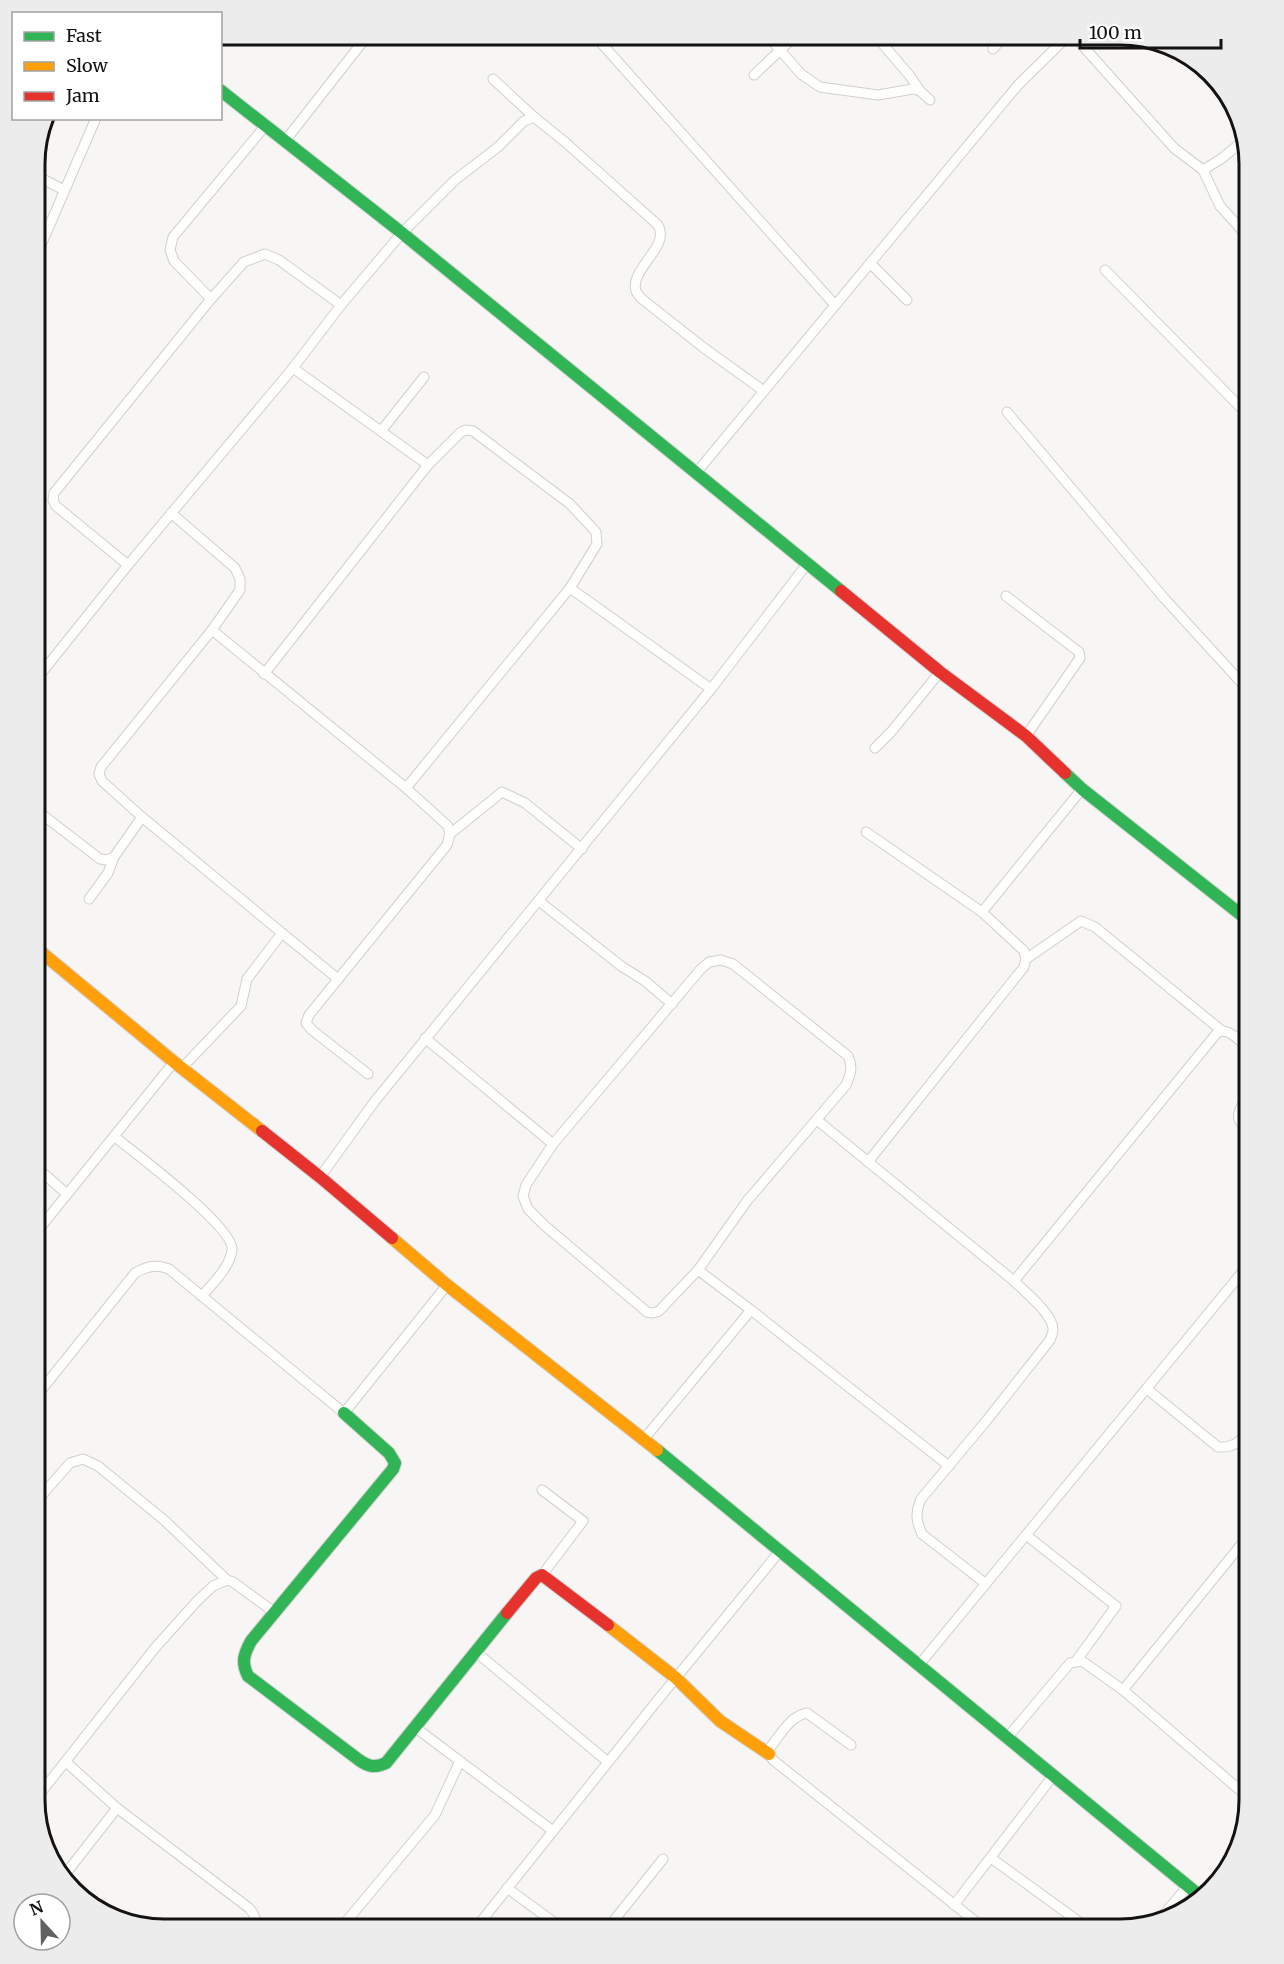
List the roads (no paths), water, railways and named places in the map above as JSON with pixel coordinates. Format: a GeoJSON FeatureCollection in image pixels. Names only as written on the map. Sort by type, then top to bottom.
{"type":"FeatureCollection","features":[{"type":"Feature","properties":{"kind":"street"},"geometry":{"type":"LineString","coordinates":[[285,141],[359,45]]}},
{"type":"Feature","properties":{"kind":"street"},"geometry":{"type":"LineString","coordinates":[[603,45],[835,305]]}},
{"type":"Feature","properties":{"kind":"street"},"geometry":{"type":"LineString","coordinates":[[776,45],[801,74],[820,87],[878,95],[913,89],[920,91]]}},
{"type":"Feature","properties":{"kind":"street"},"geometry":{"type":"LineString","coordinates":[[754,75],[786,45]]}},
{"type":"Feature","properties":{"kind":"street"},"geometry":{"type":"LineString","coordinates":[[884,45],[920,91],[930,100]]}},
{"type":"Feature","properties":{"kind":"street"},"geometry":{"type":"LineString","coordinates":[[993,49],[996,45]]}},
{"type":"Feature","properties":{"kind":"street"},"geometry":{"type":"LineString","coordinates":[[696,473],[1018,85],[1060,45]]}},
{"type":"Feature","properties":{"kind":"street"},"geometry":{"type":"LineString","coordinates":[[1080,45],[1174,148],[1203,170],[1220,206],[1239,226]]}},
{"type":"Feature","properties":{"kind":"street"},"geometry":{"type":"LineString","coordinates":[[493,79],[658,225],[662,231],[661,239],[637,280],[636,291],[642,299],[764,391]]}},
{"type":"Feature","properties":{"kind":"street"},"geometry":{"type":"LineString","coordinates":[[222,92],[402,233],[940,672],[1026,736],[1082,789],[1239,912]]}},
{"type":"Feature","properties":{"kind":"street"},"geometry":{"type":"LineString","coordinates":[[45,669],[128,565],[293,368],[341,304],[402,233],[454,180],[498,147],[524,121],[534,117]]}},
{"type":"Feature","properties":{"kind":"street"},"geometry":{"type":"LineString","coordinates":[[45,235],[95,120]]}},
{"type":"Feature","properties":{"kind":"street"},"geometry":{"type":"LineString","coordinates":[[210,299],[174,261],[170,250],[173,237],[266,125]]}},
{"type":"Feature","properties":{"kind":"street"},"geometry":{"type":"LineString","coordinates":[[1203,170],[1237,146]]}},
{"type":"Feature","properties":{"kind":"street"},"geometry":{"type":"LineString","coordinates":[[45,180],[64,190]]}},
{"type":"Feature","properties":{"kind":"street"},"geometry":{"type":"LineString","coordinates":[[128,565],[56,506],[52,500],[54,493],[210,299],[244,262],[265,254],[279,260],[341,304]]}},
{"type":"Feature","properties":{"kind":"street"},"geometry":{"type":"LineString","coordinates":[[870,263],[907,300]]}},
{"type":"Feature","properties":{"kind":"street"},"geometry":{"type":"LineString","coordinates":[[1105,270],[1239,405]]}},
{"type":"Feature","properties":{"kind":"street"},"geometry":{"type":"LineString","coordinates":[[293,368],[428,465]]}},
{"type":"Feature","properties":{"kind":"street"},"geometry":{"type":"LineString","coordinates":[[381,431],[424,376]]}},
{"type":"Feature","properties":{"kind":"street"},"geometry":{"type":"LineString","coordinates":[[1007,412],[1164,598],[1239,679]]}},
{"type":"Feature","properties":{"kind":"street"},"geometry":{"type":"LineString","coordinates":[[264,674],[428,465],[460,432],[473,431],[570,504],[596,532],[597,544],[570,588],[406,788]]}},
{"type":"Feature","properties":{"kind":"street"},"geometry":{"type":"LineString","coordinates":[[171,513],[235,568],[240,579],[240,590],[212,630],[101,767],[99,774],[102,781],[142,817],[338,979]]}},
{"type":"Feature","properties":{"kind":"street"},"geometry":{"type":"LineString","coordinates":[[320,1177],[375,1101],[425,1038],[711,689],[807,564]]}},
{"type":"Feature","properties":{"kind":"street"},"geometry":{"type":"LineString","coordinates":[[570,588],[711,689]]}},
{"type":"Feature","properties":{"kind":"street"},"geometry":{"type":"LineString","coordinates":[[1006,596],[1078,652],[1080,658],[1026,736]]}},
{"type":"Feature","properties":{"kind":"street"},"geometry":{"type":"LineString","coordinates":[[212,630],[406,788],[448,826],[450,834],[447,844],[309,1015],[306,1023],[368,1074]]}},
{"type":"Feature","properties":{"kind":"street"},"geometry":{"type":"LineString","coordinates":[[875,748],[940,672]]}},
{"type":"Feature","properties":{"kind":"street"},"geometry":{"type":"LineString","coordinates":[[982,912],[1082,789]]}},
{"type":"Feature","properties":{"kind":"street"},"geometry":{"type":"LineString","coordinates":[[450,834],[502,792],[525,803],[582,849]]}},
{"type":"Feature","properties":{"kind":"street"},"geometry":{"type":"LineString","coordinates":[[45,817],[99,860],[114,857]]}},
{"type":"Feature","properties":{"kind":"street"},"geometry":{"type":"LineString","coordinates":[[89,900],[108,873],[114,857],[142,817]]}},
{"type":"Feature","properties":{"kind":"street"},"geometry":{"type":"LineString","coordinates":[[866,832],[982,912],[1024,951],[1026,959],[1024,968],[868,1162]]}},
{"type":"Feature","properties":{"kind":"street"},"geometry":{"type":"LineString","coordinates":[[539,901],[672,1004]]}},
{"type":"Feature","properties":{"kind":"street"},"geometry":{"type":"LineString","coordinates":[[1026,959],[1081,921],[1095,927],[1221,1030],[1226,1030],[1239,1041]]}},
{"type":"Feature","properties":{"kind":"street"},"geometry":{"type":"LineString","coordinates":[[45,1222],[178,1065],[241,1006],[247,979],[282,933]]}},
{"type":"Feature","properties":{"kind":"street"},"geometry":{"type":"LineString","coordinates":[[45,955],[178,1065],[320,1177],[447,1285],[644,1440],[1194,1892]]}},
{"type":"Feature","properties":{"kind":"street"},"geometry":{"type":"LineString","coordinates":[[721,960],[734,964],[848,1056],[851,1075],[846,1085],[747,1201],[698,1270],[659,1311],[653,1313],[647,1312],[544,1225],[528,1209],[523,1196],[526,1185],[553,1144],[672,1004],[709,962],[721,960]]}},
{"type":"Feature","properties":{"kind":"street"},"geometry":{"type":"LineString","coordinates":[[1014,1281],[1216,1033],[1221,1030]]}},
{"type":"Feature","properties":{"kind":"street"},"geometry":{"type":"LineString","coordinates":[[425,1038],[553,1144]]}},
{"type":"Feature","properties":{"kind":"street"},"geometry":{"type":"LineString","coordinates":[[817,1120],[1014,1281],[1050,1320],[1053,1330],[1050,1340],[921,1499],[916,1511],[917,1524],[922,1534],[986,1584]]}},
{"type":"Feature","properties":{"kind":"street"},"geometry":{"type":"LineString","coordinates":[[115,1137],[181,1190],[228,1236],[233,1248],[230,1261],[202,1296]]}},
{"type":"Feature","properties":{"kind":"street"},"geometry":{"type":"LineString","coordinates":[[45,1175],[67,1194]]}},
{"type":"Feature","properties":{"kind":"street"},"geometry":{"type":"LineString","coordinates":[[45,1384],[135,1273],[147,1266],[158,1265],[169,1269],[344,1413],[389,1453],[395,1463],[393,1469],[251,1641],[243,1655],[242,1666],[248,1676],[368,1766],[377,1767],[386,1763],[536,1578],[542,1575],[583,1521],[542,1490]]}},
{"type":"Feature","properties":{"kind":"street"},"geometry":{"type":"LineString","coordinates":[[698,1270],[949,1466]]}},
{"type":"Feature","properties":{"kind":"street"},"geometry":{"type":"LineString","coordinates":[[919,1665],[1239,1277]]}},
{"type":"Feature","properties":{"kind":"street"},"geometry":{"type":"LineString","coordinates":[[344,1413],[447,1285]]}},
{"type":"Feature","properties":{"kind":"street"},"geometry":{"type":"LineString","coordinates":[[644,1440],[751,1310]]}},
{"type":"Feature","properties":{"kind":"street"},"geometry":{"type":"LineString","coordinates":[[1147,1389],[1218,1447],[1229,1448],[1239,1442]]}},
{"type":"Feature","properties":{"kind":"street"},"geometry":{"type":"LineString","coordinates":[[45,1491],[70,1463],[83,1459],[98,1466],[164,1520],[227,1580],[274,1612]]}},
{"type":"Feature","properties":{"kind":"street"},"geometry":{"type":"LineString","coordinates":[[1026,1535],[1116,1606],[1076,1661]]}},
{"type":"Feature","properties":{"kind":"street"},"geometry":{"type":"LineString","coordinates":[[1123,1690],[1239,1548]]}},
{"type":"Feature","properties":{"kind":"street"},"geometry":{"type":"LineString","coordinates":[[483,1919],[675,1678],[780,1551]]}},
{"type":"Feature","properties":{"kind":"street"},"geometry":{"type":"LineString","coordinates":[[542,1575],[675,1678],[720,1721],[770,1754]]}},
{"type":"Feature","properties":{"kind":"street"},"geometry":{"type":"LineString","coordinates":[[45,1788],[155,1648],[213,1586],[227,1580]]}},
{"type":"Feature","properties":{"kind":"street"},"geometry":{"type":"LineString","coordinates":[[476,1652],[608,1762]]}},
{"type":"Feature","properties":{"kind":"street"},"geometry":{"type":"LineString","coordinates":[[1007,1738],[1070,1664],[1082,1661],[1123,1690],[1239,1789]]}},
{"type":"Feature","properties":{"kind":"street"},"geometry":{"type":"LineString","coordinates":[[851,1744],[807,1713],[800,1714],[793,1719],[770,1748],[770,1754],[773,1760],[972,1919]]}},
{"type":"Feature","properties":{"kind":"street"},"geometry":{"type":"LineString","coordinates":[[416,1728],[553,1831]]}},
{"type":"Feature","properties":{"kind":"street"},"geometry":{"type":"LineString","coordinates":[[348,1919],[435,1815],[460,1761]]}},
{"type":"Feature","properties":{"kind":"street"},"geometry":{"type":"LineString","coordinates":[[66,1762],[117,1808],[249,1908],[256,1919]]}},
{"type":"Feature","properties":{"kind":"street"},"geometry":{"type":"LineString","coordinates":[[954,1905],[1053,1776]]}},
{"type":"Feature","properties":{"kind":"street"},"geometry":{"type":"LineString","coordinates":[[69,1870],[117,1808]]}},
{"type":"Feature","properties":{"kind":"street"},"geometry":{"type":"LineString","coordinates":[[991,1858],[1075,1919]]}},
{"type":"Feature","properties":{"kind":"street"},"geometry":{"type":"LineString","coordinates":[[615,1919],[663,1859]]}},
{"type":"Feature","properties":{"kind":"street"},"geometry":{"type":"LineString","coordinates":[[1169,1908],[1187,1887]]}},
{"type":"Feature","properties":{"kind":"street"},"geometry":{"type":"LineString","coordinates":[[507,1888],[549,1919]]}}]}
